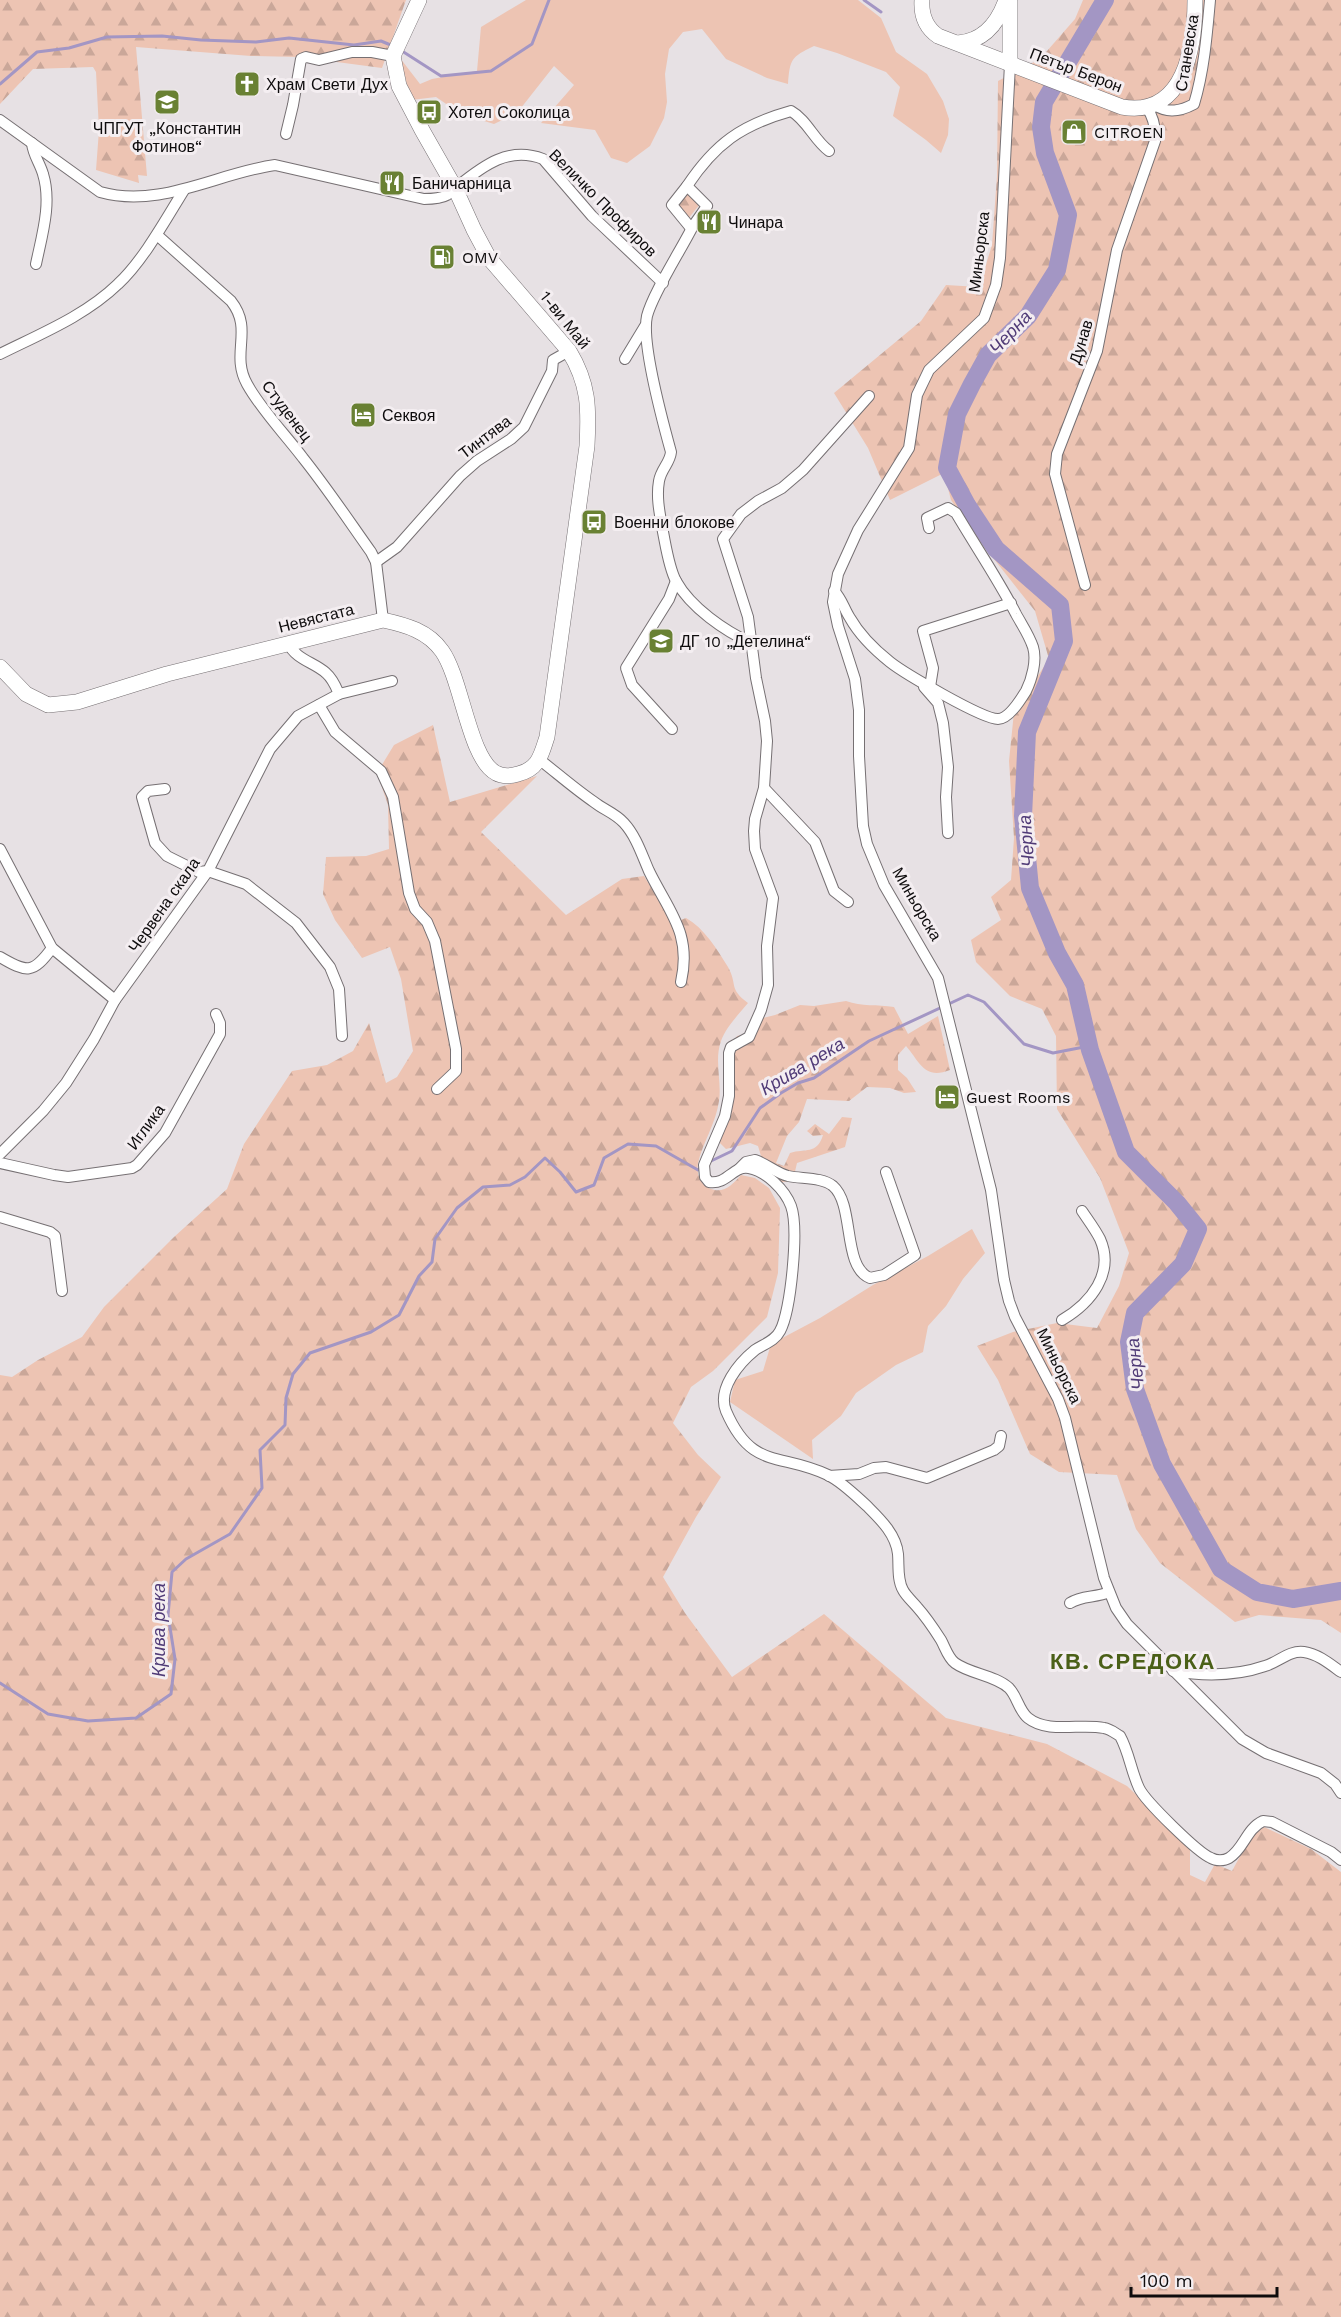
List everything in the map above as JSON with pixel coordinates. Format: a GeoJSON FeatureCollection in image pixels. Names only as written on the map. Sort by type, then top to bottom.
{"type":"FeatureCollection","features":[{"type":"Feature","properties":{"kind":"street"},"geometry":{"type":"LineString","coordinates":[[285,134],[293,105],[299,62],[303,57],[319,60],[342,54],[395,51],[419,0]]}},
{"type":"Feature","properties":{"kind":"street"},"geometry":{"type":"LineString","coordinates":[[922,0],[926,25],[938,36],[1010,64],[1008,0]]}},
{"type":"Feature","properties":{"kind":"street"},"geometry":{"type":"LineString","coordinates":[[955,43],[975,40],[983,35],[997,19],[1008,0]]}},
{"type":"Feature","properties":{"kind":"street"},"geometry":{"type":"LineString","coordinates":[[1151,106],[1173,91],[1186,66],[1193,31],[1195,0]]}},
{"type":"Feature","properties":{"kind":"street","name":"Станевска"},"geometry":{"type":"LineString","coordinates":[[1151,106],[1162,110],[1183,110],[1194,104],[1208,28],[1210,0]]}},
{"type":"Feature","properties":{"kind":"street","name":"1-ви Май"},"geometry":{"type":"LineString","coordinates":[[395,51],[399,86],[455,188],[489,258],[569,351],[578,366],[586,388],[589,410],[588,434],[547,737],[540,760]]}},
{"type":"Feature","properties":{"kind":"street","name":"Петър Берон"},"geometry":{"type":"LineString","coordinates":[[1010,64],[1122,107],[1139,109],[1151,106]]}},
{"type":"Feature","properties":{"kind":"street","name":"Миньорска"},"geometry":{"type":"LineString","coordinates":[[1010,64],[1000,258],[996,285],[990,304],[984,318],[929,370],[917,395],[909,448],[858,530],[838,574],[834,591],[834,613],[855,679],[859,710],[863,826],[867,844],[884,885],[931,964],[943,995],[991,1190],[1004,1281],[1009,1300],[1015,1317],[1058,1399],[1065,1418],[1109,1592],[1116,1608],[1127,1624],[1242,1739],[1266,1753],[1321,1773],[1335,1784],[1341,1794]]}},
{"type":"Feature","properties":{"kind":"street","name":"Дунав"},"geometry":{"type":"LineString","coordinates":[[1085,585],[1055,474],[1057,454],[1097,351],[1117,250],[1155,141],[1156,132],[1151,106]]}},
{"type":"Feature","properties":{"kind":"street"},"geometry":{"type":"LineString","coordinates":[[693,226],[690,227],[672,205],[708,156],[730,136],[791,111],[829,151]]}},
{"type":"Feature","properties":{"kind":"street","name":"Величко Профиров"},"geometry":{"type":"LineString","coordinates":[[0,120],[100,192],[119,197],[184,190],[252,169],[276,165],[424,199],[446,196],[501,158],[524,153],[543,159],[592,216],[663,283]]}},
{"type":"Feature","properties":{"kind":"street"},"geometry":{"type":"LineString","coordinates":[[32,143],[33,152],[44,175],[46,213],[36,264]]}},
{"type":"Feature","properties":{"kind":"street"},"geometry":{"type":"LineString","coordinates":[[625,359],[645,326],[648,314],[663,283],[706,206],[687,186]]}},
{"type":"Feature","properties":{"kind":"street"},"geometry":{"type":"LineString","coordinates":[[0,354],[79,314],[119,283],[157,235],[184,190]]}},
{"type":"Feature","properties":{"kind":"street","name":"Студенец"},"geometry":{"type":"LineString","coordinates":[[157,235],[231,301],[239,311],[242,321],[242,371],[247,384],[284,436],[304,458],[371,552],[376,562],[383,620]]}},
{"type":"Feature","properties":{"kind":"street"},"geometry":{"type":"LineString","coordinates":[[645,326],[648,351],[671,452],[670,460],[662,469],[658,497],[664,539],[676,581],[695,605],[718,625],[751,644]]}},
{"type":"Feature","properties":{"kind":"street","name":"Тинтява"},"geometry":{"type":"LineString","coordinates":[[376,562],[397,547],[460,476],[524,427],[552,371],[553,360],[569,351]]}},
{"type":"Feature","properties":{"kind":"street"},"geometry":{"type":"LineString","coordinates":[[869,396],[803,470],[782,488],[758,501],[741,514],[723,539],[744,600],[766,731],[764,788],[754,831],[755,849],[772,898],[767,945],[768,985],[761,1010],[749,1037],[731,1047],[729,1096],[725,1116],[704,1165],[704,1172],[708,1182],[721,1182],[746,1162],[755,1160],[779,1173],[822,1181],[833,1186],[841,1197],[854,1256],[862,1273],[870,1278],[884,1275],[915,1255],[886,1172]]}},
{"type":"Feature","properties":{"kind":"street"},"geometry":{"type":"LineString","coordinates":[[834,591],[841,599],[859,632],[887,660],[930,687],[996,719],[1002,718],[1018,704],[1028,685],[1034,662],[1034,649],[1011,603],[956,513],[948,508],[927,518],[929,528]]}},
{"type":"Feature","properties":{"kind":"street"},"geometry":{"type":"LineString","coordinates":[[672,729],[632,685],[626,668],[669,599],[676,581]]}},
{"type":"Feature","properties":{"kind":"street"},"geometry":{"type":"LineString","coordinates":[[930,687],[933,668],[923,631],[1011,603]]}},
{"type":"Feature","properties":{"kind":"street","name":"Невястата"},"geometry":{"type":"LineString","coordinates":[[0,667],[26,694],[48,705],[77,702],[167,674],[383,620],[409,625],[428,636],[442,651],[454,673],[473,737],[483,760],[494,772],[504,776],[525,773],[534,768],[540,760]]}},
{"type":"Feature","properties":{"kind":"street"},"geometry":{"type":"LineString","coordinates":[[288,643],[291,650],[298,656],[325,672],[339,694]]}},
{"type":"Feature","properties":{"kind":"street"},"geometry":{"type":"LineString","coordinates":[[918,680],[935,699],[941,712],[948,767],[946,797],[948,832]]}},
{"type":"Feature","properties":{"kind":"street","name":"Червена скала"},"geometry":{"type":"LineString","coordinates":[[0,1154],[43,1111],[66,1083],[115,1000],[208,871],[270,749],[298,716],[339,694],[392,681]]}},
{"type":"Feature","properties":{"kind":"street"},"geometry":{"type":"LineString","coordinates":[[319,705],[335,732],[381,771],[393,797],[409,893],[415,909],[427,922],[435,941],[456,1049],[456,1071],[437,1089]]}},
{"type":"Feature","properties":{"kind":"street"},"geometry":{"type":"LineString","coordinates":[[540,760],[596,805],[614,813],[631,833],[678,923],[683,942],[685,966],[681,982]]}},
{"type":"Feature","properties":{"kind":"street"},"geometry":{"type":"LineString","coordinates":[[764,788],[815,842],[834,891],[848,902]]}},
{"type":"Feature","properties":{"kind":"street"},"geometry":{"type":"LineString","coordinates":[[165,789],[148,791],[142,797],[155,843],[167,856],[199,872],[208,871],[246,884],[296,923],[330,967],[339,989],[342,1036]]}},
{"type":"Feature","properties":{"kind":"street"},"geometry":{"type":"LineString","coordinates":[[0,849],[52,948],[115,1000]]}},
{"type":"Feature","properties":{"kind":"street"},"geometry":{"type":"LineString","coordinates":[[0,957],[16,967],[28,970],[39,965],[52,948]]}},
{"type":"Feature","properties":{"kind":"street","name":"Иглика"},"geometry":{"type":"LineString","coordinates":[[0,1163],[68,1177],[91,1172],[121,1171],[137,1165],[165,1133],[220,1034],[220,1023],[216,1014]]}},
{"type":"Feature","properties":{"kind":"street"},"geometry":{"type":"LineString","coordinates":[[739,1169],[751,1168],[765,1176],[785,1195],[792,1207],[793,1262],[788,1303],[780,1333],[740,1364],[729,1381],[723,1401],[742,1440],[766,1458],[806,1467],[829,1476],[867,1506],[893,1535],[898,1550],[903,1590],[941,1640],[954,1663],[1009,1688],[1028,1718],[1068,1727],[1104,1728],[1120,1736],[1139,1789],[1178,1831],[1211,1858],[1221,1860],[1230,1858],[1253,1827],[1263,1821],[1283,1827],[1331,1852],[1341,1860]]}},
{"type":"Feature","properties":{"kind":"street"},"geometry":{"type":"LineString","coordinates":[[1062,1320],[1079,1309],[1090,1297],[1104,1274],[1104,1251],[1099,1238],[1082,1211]]}},
{"type":"Feature","properties":{"kind":"street"},"geometry":{"type":"LineString","coordinates":[[0,1217],[50,1232],[55,1236],[62,1291]]}},
{"type":"Feature","properties":{"kind":"street"},"geometry":{"type":"LineString","coordinates":[[829,1476],[859,1474],[874,1468],[886,1467],[927,1478],[994,1450],[999,1446],[1000,1436]]}},
{"type":"Feature","properties":{"kind":"street"},"geometry":{"type":"LineString","coordinates":[[1070,1603],[1076,1599],[1100,1596],[1109,1592]]}},
{"type":"Feature","properties":{"kind":"street"},"geometry":{"type":"LineString","coordinates":[[1173,1671],[1199,1676],[1238,1672],[1263,1667],[1297,1652],[1306,1652],[1322,1659],[1341,1672]]}},
{"type":"Feature","properties":{"kind":"green space"},"geometry":{"type":"Polygon","coordinates":[[[0,0],[406,0],[382,68],[299,57],[251,56],[136,47],[147,176],[138,175],[139,183],[96,170],[99,130],[96,72],[93,67],[33,69],[0,104],[0,0]]]}},
{"type":"Feature","properties":{"kind":"green space"},"geometry":{"type":"Polygon","coordinates":[[[526,0],[858,0],[881,18],[896,52],[927,74],[943,101],[949,119],[948,135],[941,153],[893,116],[900,87],[886,72],[814,46],[793,60],[788,84],[767,78],[726,59],[702,29],[683,32],[669,49],[665,74],[667,102],[664,118],[650,146],[627,163],[611,158],[595,130],[541,123],[574,85],[554,66],[517,113],[494,124],[461,114],[436,97],[411,100],[400,58],[420,84],[432,79],[477,71],[481,27],[526,0]]]}},
{"type":"Feature","properties":{"kind":"green space"},"geometry":{"type":"Polygon","coordinates":[[[1083,0],[1341,0],[1341,1633],[1321,1620],[1259,1615],[1235,1622],[1160,1563],[1136,1529],[1117,1475],[1059,1472],[1030,1454],[998,1380],[977,1346],[1013,1332],[1057,1323],[1097,1328],[1119,1286],[1129,1253],[1100,1178],[1057,1109],[1056,1036],[1042,1009],[1010,996],[976,962],[971,940],[1001,920],[991,897],[1011,880],[1014,838],[1009,761],[1014,712],[1049,659],[1035,611],[975,535],[951,500],[944,473],[890,500],[868,448],[834,393],[921,321],[946,285],[979,287],[992,245],[997,176],[998,81],[1040,59],[1075,19],[1083,0]]]}},
{"type":"Feature","properties":{"kind":"green space"},"geometry":{"type":"Polygon","coordinates":[[[687,189],[700,204],[688,219],[675,202],[687,189]]]}},
{"type":"Feature","properties":{"kind":"green space"},"geometry":{"type":"Polygon","coordinates":[[[433,725],[450,802],[537,776],[481,832],[566,915],[622,879],[644,876],[673,923],[686,918],[699,927],[710,940],[728,967],[738,994],[748,1003],[729,1026],[721,1041],[718,1056],[719,1101],[700,1155],[698,1171],[704,1185],[716,1190],[728,1187],[741,1175],[755,1178],[769,1188],[780,1208],[778,1273],[767,1317],[713,1371],[691,1387],[673,1423],[698,1455],[721,1477],[663,1577],[685,1613],[732,1677],[824,1614],[946,1718],[1047,1744],[1127,1786],[1190,1846],[1190,1875],[1205,1882],[1215,1864],[1232,1871],[1250,1838],[1264,1827],[1311,1849],[1341,1872],[1341,2317],[0,2317],[0,1375],[12,1377],[38,1360],[82,1337],[104,1307],[174,1237],[227,1189],[244,1144],[292,1071],[327,1065],[353,1051],[369,1023],[386,1083],[397,1077],[413,1051],[401,979],[390,947],[362,958],[335,920],[323,894],[326,857],[366,856],[389,849],[388,805],[377,773],[394,745],[433,725]]]}},
{"type":"Feature","properties":{"kind":"green space"},"geometry":{"type":"Polygon","coordinates":[[[846,1001],[894,1007],[908,1034],[938,1016],[950,1070],[934,1073],[928,1071],[906,1046],[898,1055],[898,1070],[907,1078],[916,1092],[904,1093],[890,1088],[867,1087],[849,1101],[807,1099],[799,1122],[787,1136],[776,1163],[784,1166],[790,1153],[810,1150],[817,1146],[823,1135],[813,1136],[807,1131],[815,1124],[829,1134],[842,1117],[852,1118],[845,1147],[797,1163],[793,1180],[779,1183],[761,1156],[758,1146],[750,1143],[726,1149],[717,1140],[724,1120],[731,1045],[737,1036],[746,1034],[763,1018],[800,1005],[814,1006],[846,1001]]]}},
{"type":"Feature","properties":{"kind":"green space"},"geometry":{"type":"Polygon","coordinates":[[[972,1229],[985,1253],[963,1279],[946,1306],[928,1326],[923,1352],[896,1365],[856,1393],[841,1416],[812,1440],[813,1459],[730,1402],[735,1380],[763,1371],[771,1344],[972,1229]]]}},
{"type":"Feature","properties":{"kind":"waterway"},"geometry":{"type":"LineString","coordinates":[[402,51],[441,76],[491,71],[532,44],[549,0]]}},
{"type":"Feature","properties":{"kind":"waterway"},"geometry":{"type":"LineString","coordinates":[[864,0],[881,12]]}},
{"type":"Feature","properties":{"kind":"waterway","name":"Черна"},"geometry":{"type":"LineString","coordinates":[[1105,0],[1044,102],[1041,127],[1045,153],[1068,215],[1057,270],[1028,316],[988,355],[957,414],[947,468],[967,505],[996,549],[1060,605],[1064,641],[1027,732],[1023,816],[1030,888],[1057,953],[1075,985],[1090,1050],[1126,1152],[1177,1203],[1198,1229],[1183,1264],[1135,1313],[1129,1342],[1135,1389],[1162,1464],[1221,1569],[1257,1592],[1293,1599],[1341,1591]]}},
{"type":"Feature","properties":{"kind":"waterway"},"geometry":{"type":"LineString","coordinates":[[0,84],[37,52],[69,48],[107,37],[162,36],[256,42],[289,38],[354,45],[381,41],[393,46]]}},
{"type":"Feature","properties":{"kind":"waterway","name":"Крива река"},"geometry":{"type":"LineString","coordinates":[[709,1162],[732,1151],[760,1108],[781,1093],[798,1083],[814,1078],[869,1041],[968,995],[984,1002],[1024,1044],[1053,1053],[1084,1047],[1090,1050]]}},
{"type":"Feature","properties":{"kind":"waterway","name":"Крива река"},"geometry":{"type":"LineString","coordinates":[[0,1683],[48,1714],[88,1721],[136,1718],[171,1694],[175,1659],[168,1615],[172,1572],[186,1559],[230,1534],[262,1488],[260,1450],[285,1425],[286,1398],[293,1374],[310,1353],[371,1332],[399,1315],[419,1276],[432,1262],[435,1239],[457,1208],[483,1187],[510,1185],[525,1177],[545,1158],[576,1192],[594,1185],[604,1158],[628,1144],[656,1146],[698,1170],[701,1167]]}},
{"type":"Feature","properties":{"kind":"place","name":"Храм Свети Дух"},"geometry":{"type":"Point","coordinates":[247,84]}},
{"type":"Feature","properties":{"kind":"place","name":"ЧПГУТ „Константин Фотинов“"},"geometry":{"type":"Point","coordinates":[167,102]}},
{"type":"Feature","properties":{"kind":"place","name":"Хотел Соколица"},"geometry":{"type":"Point","coordinates":[429,112]}},
{"type":"Feature","properties":{"kind":"place","name":"CITROEN"},"geometry":{"type":"Point","coordinates":[1074,132]}},
{"type":"Feature","properties":{"kind":"place","name":"Баничарница"},"geometry":{"type":"Point","coordinates":[392,183]}},
{"type":"Feature","properties":{"kind":"place","name":"Чинара"},"geometry":{"type":"Point","coordinates":[709,222]}},
{"type":"Feature","properties":{"kind":"place","name":"OMV"},"geometry":{"type":"Point","coordinates":[442,257]}},
{"type":"Feature","properties":{"kind":"place","name":"Секвоя"},"geometry":{"type":"Point","coordinates":[363,415]}},
{"type":"Feature","properties":{"kind":"place","name":"Военни блокове"},"geometry":{"type":"Point","coordinates":[594,522]}},
{"type":"Feature","properties":{"kind":"place","name":"ДГ 10 „Детелина“"},"geometry":{"type":"Point","coordinates":[661,641]}},
{"type":"Feature","properties":{"kind":"place","name":"Guest Rooms"},"geometry":{"type":"Point","coordinates":[947,1097]}},
{"type":"Feature","properties":{"kind":"district","name":"КВ. СРЕДОКА"},"geometry":{"type":"Point","coordinates":[1133,1661]}}]}
